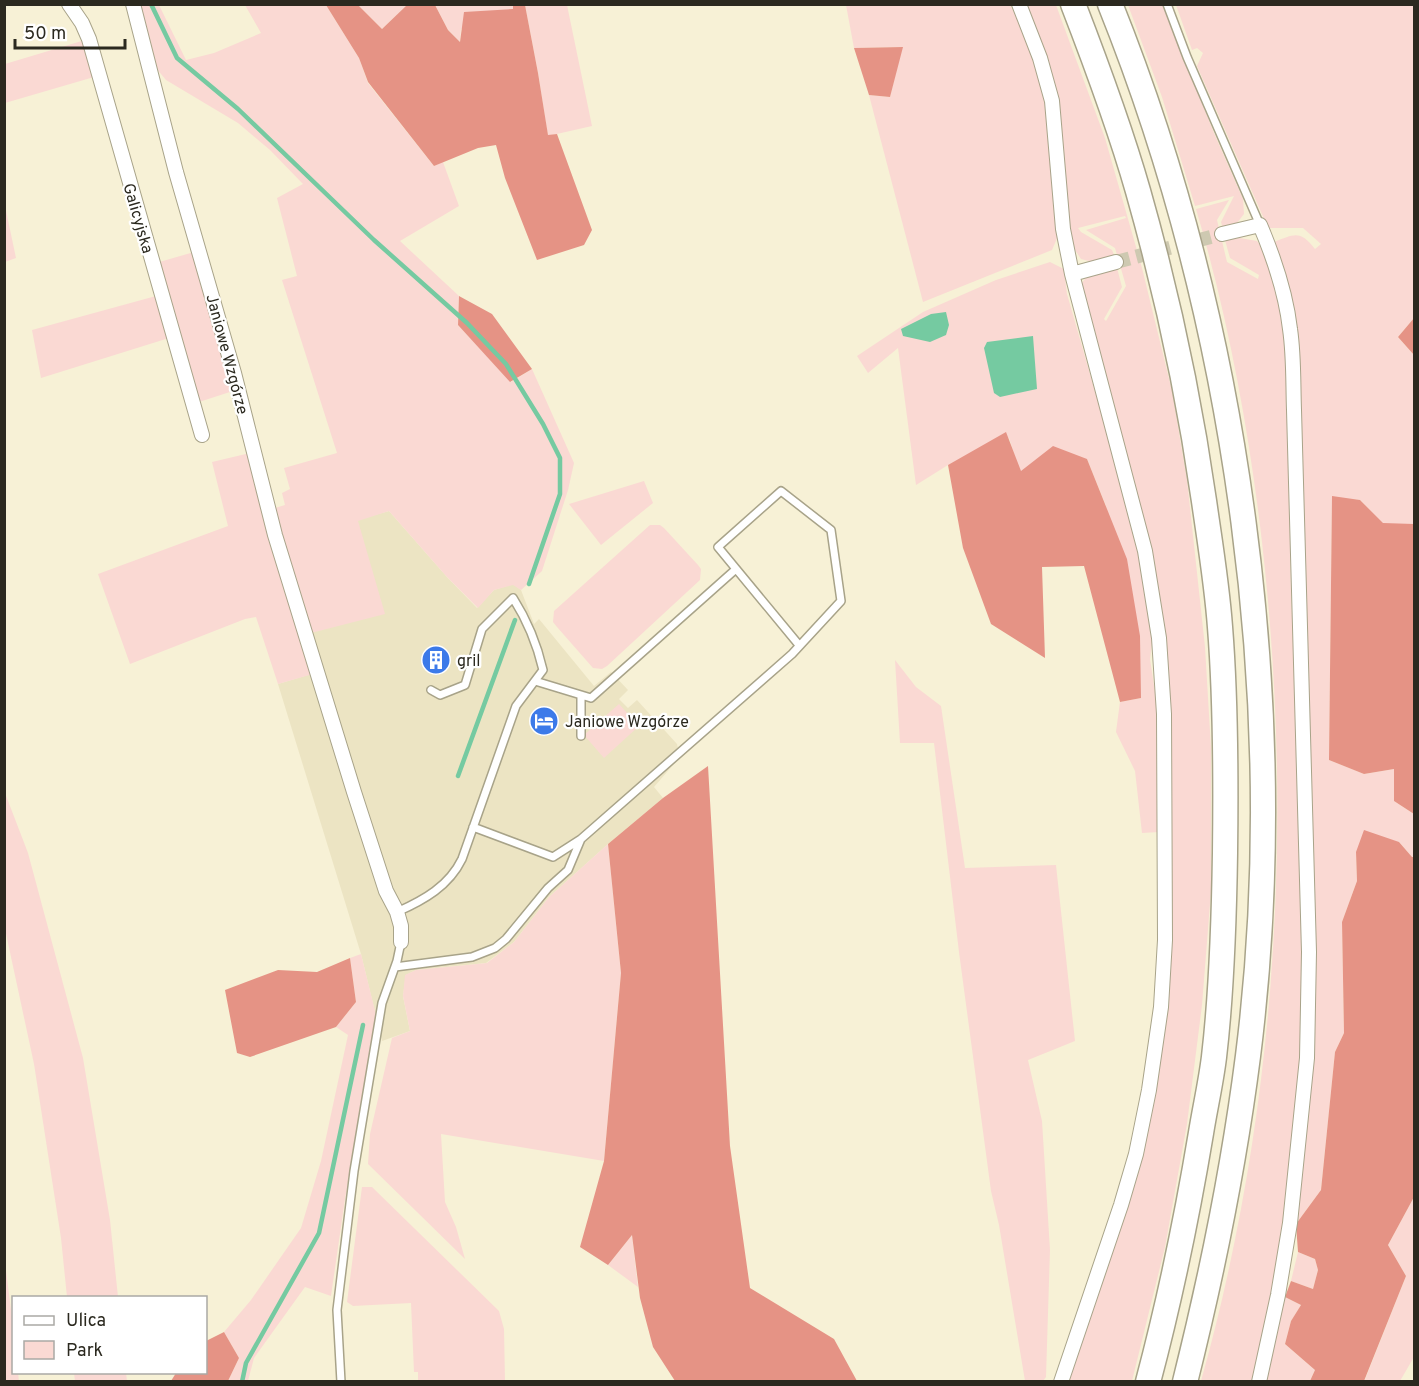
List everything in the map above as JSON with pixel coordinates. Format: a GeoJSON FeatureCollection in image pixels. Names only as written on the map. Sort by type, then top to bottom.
{"type":"FeatureCollection","features":[{"type":"Feature","properties":{"kind":"highway"},"geometry":{"type":"LineString","coordinates":[[1073,4],[1102,81],[1137,188],[1159,268],[1180,359],[1196,449],[1220,625],[1226,787],[1224,921],[1214,1057],[1190,1202],[1148,1382]]}},
{"type":"Feature","properties":{"kind":"highway"},"geometry":{"type":"LineString","coordinates":[[1110,4],[1156,131],[1208,322],[1238,490],[1250,581],[1258,686],[1263,795],[1259,929],[1248,1054],[1232,1168],[1207,1294],[1185,1382]]}},
{"type":"Feature","properties":{"kind":"street","name":"Galicyjska"},"geometry":{"type":"LineString","coordinates":[[69,4],[82,23],[89,39],[202,435]]}},
{"type":"Feature","properties":{"kind":"street","name":"Janiowe Wzgórze"},"geometry":{"type":"LineString","coordinates":[[133,4],[176,171],[234,374],[279,546],[354,792],[386,891],[397,912],[400,942]]}},
{"type":"Feature","properties":{"kind":"street"},"geometry":{"type":"LineString","coordinates":[[1019,4],[1040,58],[1052,101],[1063,229],[1072,274],[1080,312],[1145,551],[1159,638],[1164,714],[1165,940],[1161,1007],[1149,1090],[1136,1154],[1122,1205],[1061,1382]]}},
{"type":"Feature","properties":{"kind":"street"},"geometry":{"type":"LineString","coordinates":[[1222,234],[1260,225],[1268,243],[1286,306],[1290,331],[1309,952],[1307,1058],[1290,1223],[1278,1295],[1259,1382]]}},
{"type":"Feature","properties":{"kind":"street"},"geometry":{"type":"LineString","coordinates":[[1072,274],[1116,262]]}},
{"type":"Feature","properties":{"kind":"lane"},"geometry":{"type":"LineString","coordinates":[[1167,4],[1187,57],[1260,225]]}},
{"type":"Feature","properties":{"kind":"lane"},"geometry":{"type":"LineString","coordinates":[[473,827],[553,857],[581,839],[799,645],[841,601],[831,530],[781,491],[718,547],[799,645]]}},
{"type":"Feature","properties":{"kind":"lane"},"geometry":{"type":"LineString","coordinates":[[535,681],[591,698],[736,569]]}},
{"type":"Feature","properties":{"kind":"lane"},"geometry":{"type":"LineString","coordinates":[[397,912],[432,893],[455,873],[516,706],[543,670],[525,617],[513,598],[482,629],[465,685],[440,694],[431,690]]}},
{"type":"Feature","properties":{"kind":"lane"},"geometry":{"type":"LineString","coordinates":[[581,696],[581,736]]}},
{"type":"Feature","properties":{"kind":"lane"},"geometry":{"type":"LineString","coordinates":[[395,967],[472,957],[495,948],[506,939],[548,888],[568,870],[581,839]]}},
{"type":"Feature","properties":{"kind":"lane"},"geometry":{"type":"LineString","coordinates":[[341,1382],[337,1310],[354,1171],[382,1003],[395,967],[400,942]]}},
{"type":"Feature","properties":{"kind":"shaded area"},"geometry":{"type":"Polygon","coordinates":[[[326,5],[358,5],[382,29],[407,5],[435,5],[448,30],[460,42],[464,12],[513,9],[513,5],[525,5],[548,135],[557,134],[592,230],[584,245],[537,260],[505,178],[496,145],[478,148],[434,166],[368,82],[359,58],[326,5]]]}},
{"type":"Feature","properties":{"kind":"shaded area"},"geometry":{"type":"Polygon","coordinates":[[[903,47],[890,97],[869,95],[854,48],[903,47]]]}},
{"type":"Feature","properties":{"kind":"shaded area"},"geometry":{"type":"Polygon","coordinates":[[[459,296],[492,314],[532,369],[510,382],[458,325],[459,296]]]}},
{"type":"Feature","properties":{"kind":"shaded area"},"geometry":{"type":"Polygon","coordinates":[[[946,312],[949,325],[946,335],[930,342],[903,336],[901,329],[931,314],[946,312]]]}},
{"type":"Feature","properties":{"kind":"shaded area"},"geometry":{"type":"Polygon","coordinates":[[[1414,318],[1414,355],[1398,337],[1414,318]]]}},
{"type":"Feature","properties":{"kind":"shaded area"},"geometry":{"type":"Polygon","coordinates":[[[1033,336],[1037,389],[1000,397],[994,393],[984,348],[987,342],[1033,336]]]}},
{"type":"Feature","properties":{"kind":"shaded area"},"geometry":{"type":"Polygon","coordinates":[[[1006,432],[1021,471],[1053,446],[1087,459],[1127,559],[1140,636],[1141,698],[1120,702],[1084,566],[1042,567],[1045,658],[991,624],[963,548],[948,465],[1006,432]]]}},
{"type":"Feature","properties":{"kind":"shaded area"},"geometry":{"type":"Polygon","coordinates":[[[1332,496],[1360,500],[1383,523],[1414,524],[1414,814],[1394,801],[1394,769],[1364,774],[1329,760],[1332,496]]]}},
{"type":"Feature","properties":{"kind":"shaded area"},"geometry":{"type":"Polygon","coordinates":[[[389,511],[477,608],[494,590],[513,584],[521,590],[534,624],[539,619],[594,686],[611,672],[628,690],[619,699],[628,708],[637,700],[677,744],[680,757],[654,787],[663,798],[549,897],[514,942],[486,963],[416,970],[406,975],[403,996],[410,1031],[382,1041],[361,954],[278,684],[321,671],[311,633],[357,520],[389,511]]]}},
{"type":"Feature","properties":{"kind":"shaded area"},"geometry":{"type":"Polygon","coordinates":[[[708,766],[730,1146],[750,1288],[834,1339],[857,1381],[675,1381],[653,1347],[640,1298],[632,1235],[608,1265],[580,1247],[604,1161],[621,973],[608,844],[663,798],[708,766]]]}},
{"type":"Feature","properties":{"kind":"shaded area"},"geometry":{"type":"Polygon","coordinates":[[[1364,830],[1399,842],[1414,857],[1414,1197],[1388,1245],[1406,1276],[1364,1381],[1310,1381],[1315,1370],[1285,1344],[1291,1321],[1301,1305],[1285,1297],[1291,1281],[1313,1289],[1318,1270],[1315,1259],[1298,1252],[1296,1224],[1321,1190],[1335,1052],[1344,1033],[1342,922],[1357,881],[1356,852],[1364,830]]]}},
{"type":"Feature","properties":{"kind":"shaded area"},"geometry":{"type":"Polygon","coordinates":[[[350,958],[356,1002],[336,1027],[250,1057],[237,1053],[225,990],[278,970],[317,972],[350,958]]]}},
{"type":"Feature","properties":{"kind":"shaded area"},"geometry":{"type":"Polygon","coordinates":[[[224,1332],[239,1358],[228,1381],[171,1381],[175,1374],[207,1374],[207,1340],[224,1332]]]}},
{"type":"Feature","properties":{"kind":"green space"},"geometry":{"type":"Polygon","coordinates":[[[138,5],[159,5],[186,60],[214,53],[261,33],[245,5],[326,5],[359,58],[368,83],[434,166],[443,162],[459,206],[400,241],[459,296],[458,325],[511,382],[532,369],[574,463],[568,490],[542,571],[521,590],[513,585],[494,590],[478,608],[447,577],[389,511],[358,521],[385,614],[311,633],[288,566],[275,508],[285,505],[282,493],[290,489],[284,468],[337,453],[282,280],[297,276],[277,198],[303,184],[270,150],[238,123],[166,80],[156,68],[138,5]]]}},
{"type":"Feature","properties":{"kind":"green space"},"geometry":{"type":"Polygon","coordinates":[[[358,5],[407,5],[382,29],[358,5]]]}},
{"type":"Feature","properties":{"kind":"green space"},"geometry":{"type":"Polygon","coordinates":[[[435,5],[513,5],[513,9],[461,29],[460,42],[448,30],[435,5]]]}},
{"type":"Feature","properties":{"kind":"green space"},"geometry":{"type":"Polygon","coordinates":[[[525,5],[567,5],[592,126],[548,136],[525,5]]]}},
{"type":"Feature","properties":{"kind":"green space"},"geometry":{"type":"Polygon","coordinates":[[[846,5],[1010,5],[1026,36],[1046,97],[1058,236],[1052,250],[923,302],[869,95],[890,97],[902,47],[854,48],[846,5]]]}},
{"type":"Feature","properties":{"kind":"green space"},"geometry":{"type":"Polygon","coordinates":[[[1024,5],[1056,5],[1105,138],[1142,268],[1172,391],[1187,480],[1205,647],[1211,748],[1211,891],[1202,1005],[1187,1124],[1165,1247],[1132,1381],[1067,1381],[1134,1185],[1156,1080],[1165,638],[1081,284],[1088,275],[1117,268],[1122,287],[1104,319],[1106,321],[1126,286],[1115,248],[1086,230],[1126,218],[1125,216],[1078,228],[1112,250],[1115,257],[1097,263],[1081,259],[1071,244],[1061,143],[1024,5]]]}},
{"type":"Feature","properties":{"kind":"green space"},"geometry":{"type":"Polygon","coordinates":[[[1128,5],[1163,5],[1243,199],[1244,214],[1237,223],[1223,229],[1221,222],[1234,196],[1195,206],[1162,97],[1128,5]]]}},
{"type":"Feature","properties":{"kind":"green space"},"geometry":{"type":"Polygon","coordinates":[[[1176,5],[1414,5],[1414,318],[1398,337],[1414,355],[1414,524],[1383,524],[1360,500],[1332,497],[1329,760],[1364,774],[1394,769],[1394,801],[1414,814],[1414,857],[1399,842],[1356,852],[1357,881],[1342,922],[1344,1033],[1335,1052],[1321,1190],[1296,1224],[1309,1105],[1313,993],[1310,839],[1313,821],[1297,323],[1274,242],[1297,235],[1315,249],[1321,244],[1303,228],[1268,228],[1197,66],[1203,53],[1197,48],[1192,50],[1176,5]]]}},
{"type":"Feature","properties":{"kind":"green space"},"geometry":{"type":"Polygon","coordinates":[[[85,40],[94,77],[5,103],[5,64],[85,40]]]}},
{"type":"Feature","properties":{"kind":"green space"},"geometry":{"type":"Polygon","coordinates":[[[1229,200],[1217,220],[1227,262],[1258,279],[1259,275],[1230,258],[1225,240],[1240,238],[1257,241],[1264,250],[1286,331],[1291,593],[1304,906],[1302,1052],[1293,1160],[1273,1297],[1254,1381],[1201,1381],[1227,1279],[1247,1175],[1262,1070],[1272,965],[1277,859],[1277,753],[1272,647],[1262,542],[1251,458],[1228,332],[1196,209],[1229,200]]]}},
{"type":"Feature","properties":{"kind":"green space"},"geometry":{"type":"Polygon","coordinates":[[[4,201],[16,258],[5,262],[4,262],[4,201]]]}},
{"type":"Feature","properties":{"kind":"green space"},"geometry":{"type":"Polygon","coordinates":[[[194,252],[233,391],[196,403],[156,263],[194,252]]]}},
{"type":"Feature","properties":{"kind":"green space"},"geometry":{"type":"Polygon","coordinates":[[[1050,262],[1064,269],[1067,294],[1136,534],[1152,643],[1150,659],[1157,705],[1159,832],[1142,833],[1135,771],[1116,732],[1120,702],[1141,698],[1106,506],[1087,459],[1020,472],[1009,438],[948,465],[916,485],[898,348],[868,373],[857,356],[923,312],[996,280],[1050,262]]]}},
{"type":"Feature","properties":{"kind":"green space"},"geometry":{"type":"Polygon","coordinates":[[[156,296],[169,338],[41,378],[32,330],[156,296]]]}},
{"type":"Feature","properties":{"kind":"green space"},"geometry":{"type":"Polygon","coordinates":[[[250,453],[313,674],[278,684],[256,617],[245,619],[130,664],[98,574],[228,526],[212,462],[250,453]]]}},
{"type":"Feature","properties":{"kind":"green space"},"geometry":{"type":"Polygon","coordinates":[[[644,481],[653,503],[601,545],[569,504],[644,481]]]}},
{"type":"Feature","properties":{"kind":"green space"},"geometry":{"type":"Polygon","coordinates":[[[650,525],[660,525],[664,528],[698,565],[701,569],[700,580],[607,666],[602,669],[593,668],[553,622],[554,611],[650,525]]]}},
{"type":"Feature","properties":{"kind":"green space"},"geometry":{"type":"Polygon","coordinates":[[[895,660],[916,687],[941,706],[965,868],[1056,865],[1075,1041],[1028,1060],[1042,1121],[1050,1250],[1046,1377],[1043,1381],[1025,1381],[999,1225],[991,1191],[934,743],[900,743],[895,660]]]}},
{"type":"Feature","properties":{"kind":"green space"},"geometry":{"type":"Polygon","coordinates":[[[619,704],[639,726],[604,758],[584,735],[619,704]]]}},
{"type":"Feature","properties":{"kind":"green space"},"geometry":{"type":"Polygon","coordinates":[[[5,793],[28,853],[83,1058],[110,1220],[118,1296],[67,1296],[61,1238],[34,1064],[5,929],[5,793]]]}},
{"type":"Feature","properties":{"kind":"green space"},"geometry":{"type":"Polygon","coordinates":[[[608,844],[621,973],[604,1161],[441,1134],[445,1202],[456,1227],[465,1259],[368,1164],[370,1134],[392,1038],[410,1031],[403,996],[405,975],[416,970],[487,963],[514,942],[549,897],[608,844]]]}},
{"type":"Feature","properties":{"kind":"green space"},"geometry":{"type":"Polygon","coordinates":[[[361,954],[376,1015],[331,1296],[305,1287],[254,1358],[248,1381],[228,1381],[239,1358],[224,1332],[251,1300],[301,1228],[321,1161],[348,1035],[336,1027],[356,1002],[350,958],[361,954]]]}},
{"type":"Feature","properties":{"kind":"green space"},"geometry":{"type":"Polygon","coordinates":[[[362,1187],[372,1187],[499,1311],[504,1329],[505,1381],[418,1381],[418,1372],[414,1372],[411,1303],[353,1306],[347,1302],[362,1187]]]}},
{"type":"Feature","properties":{"kind":"green space"},"geometry":{"type":"Polygon","coordinates":[[[1414,1197],[1414,1357],[1400,1381],[1364,1382],[1406,1276],[1388,1245],[1414,1197]]]}},
{"type":"Feature","properties":{"kind":"green space"},"geometry":{"type":"Polygon","coordinates":[[[632,1235],[638,1287],[608,1265],[632,1235]]]}},
{"type":"Feature","properties":{"kind":"green space"},"geometry":{"type":"Polygon","coordinates":[[[1298,1252],[1315,1259],[1318,1270],[1313,1289],[1291,1281],[1298,1252]]]}},
{"type":"Feature","properties":{"kind":"green space"},"geometry":{"type":"Polygon","coordinates":[[[4,1255],[12,1317],[12,1374],[18,1374],[19,1381],[5,1381],[4,1255]]]}},
{"type":"Feature","properties":{"kind":"green space"},"geometry":{"type":"Polygon","coordinates":[[[1285,1297],[1301,1305],[1291,1321],[1285,1344],[1315,1370],[1310,1381],[1266,1382],[1285,1297]]]}},
{"type":"Feature","properties":{"kind":"green space"},"geometry":{"type":"Polygon","coordinates":[[[74,1374],[126,1374],[127,1381],[75,1381],[74,1374]]]}},
{"type":"Feature","properties":{"kind":"waterway"},"geometry":{"type":"LineString","coordinates":[[151,4],[177,58],[238,109],[374,240],[467,323],[506,364],[543,424],[560,458],[560,494],[529,584]]}},
{"type":"Feature","properties":{"kind":"waterway"},"geometry":{"type":"LineString","coordinates":[[458,776],[515,620]]}},
{"type":"Feature","properties":{"kind":"waterway"},"geometry":{"type":"LineString","coordinates":[[242,1382],[246,1363],[319,1233],[363,1025]]}},
{"type":"Feature","properties":{"kind":"tunnel"},"geometry":{"type":"LineString","coordinates":[[1116,262],[1222,234]]}},
{"type":"Feature","properties":{"kind":"place","name":"gril"},"geometry":{"type":"Point","coordinates":[436,660]}},
{"type":"Feature","properties":{"kind":"place","name":"Janiowe Wzgórze"},"geometry":{"type":"Point","coordinates":[544,721]}}]}
